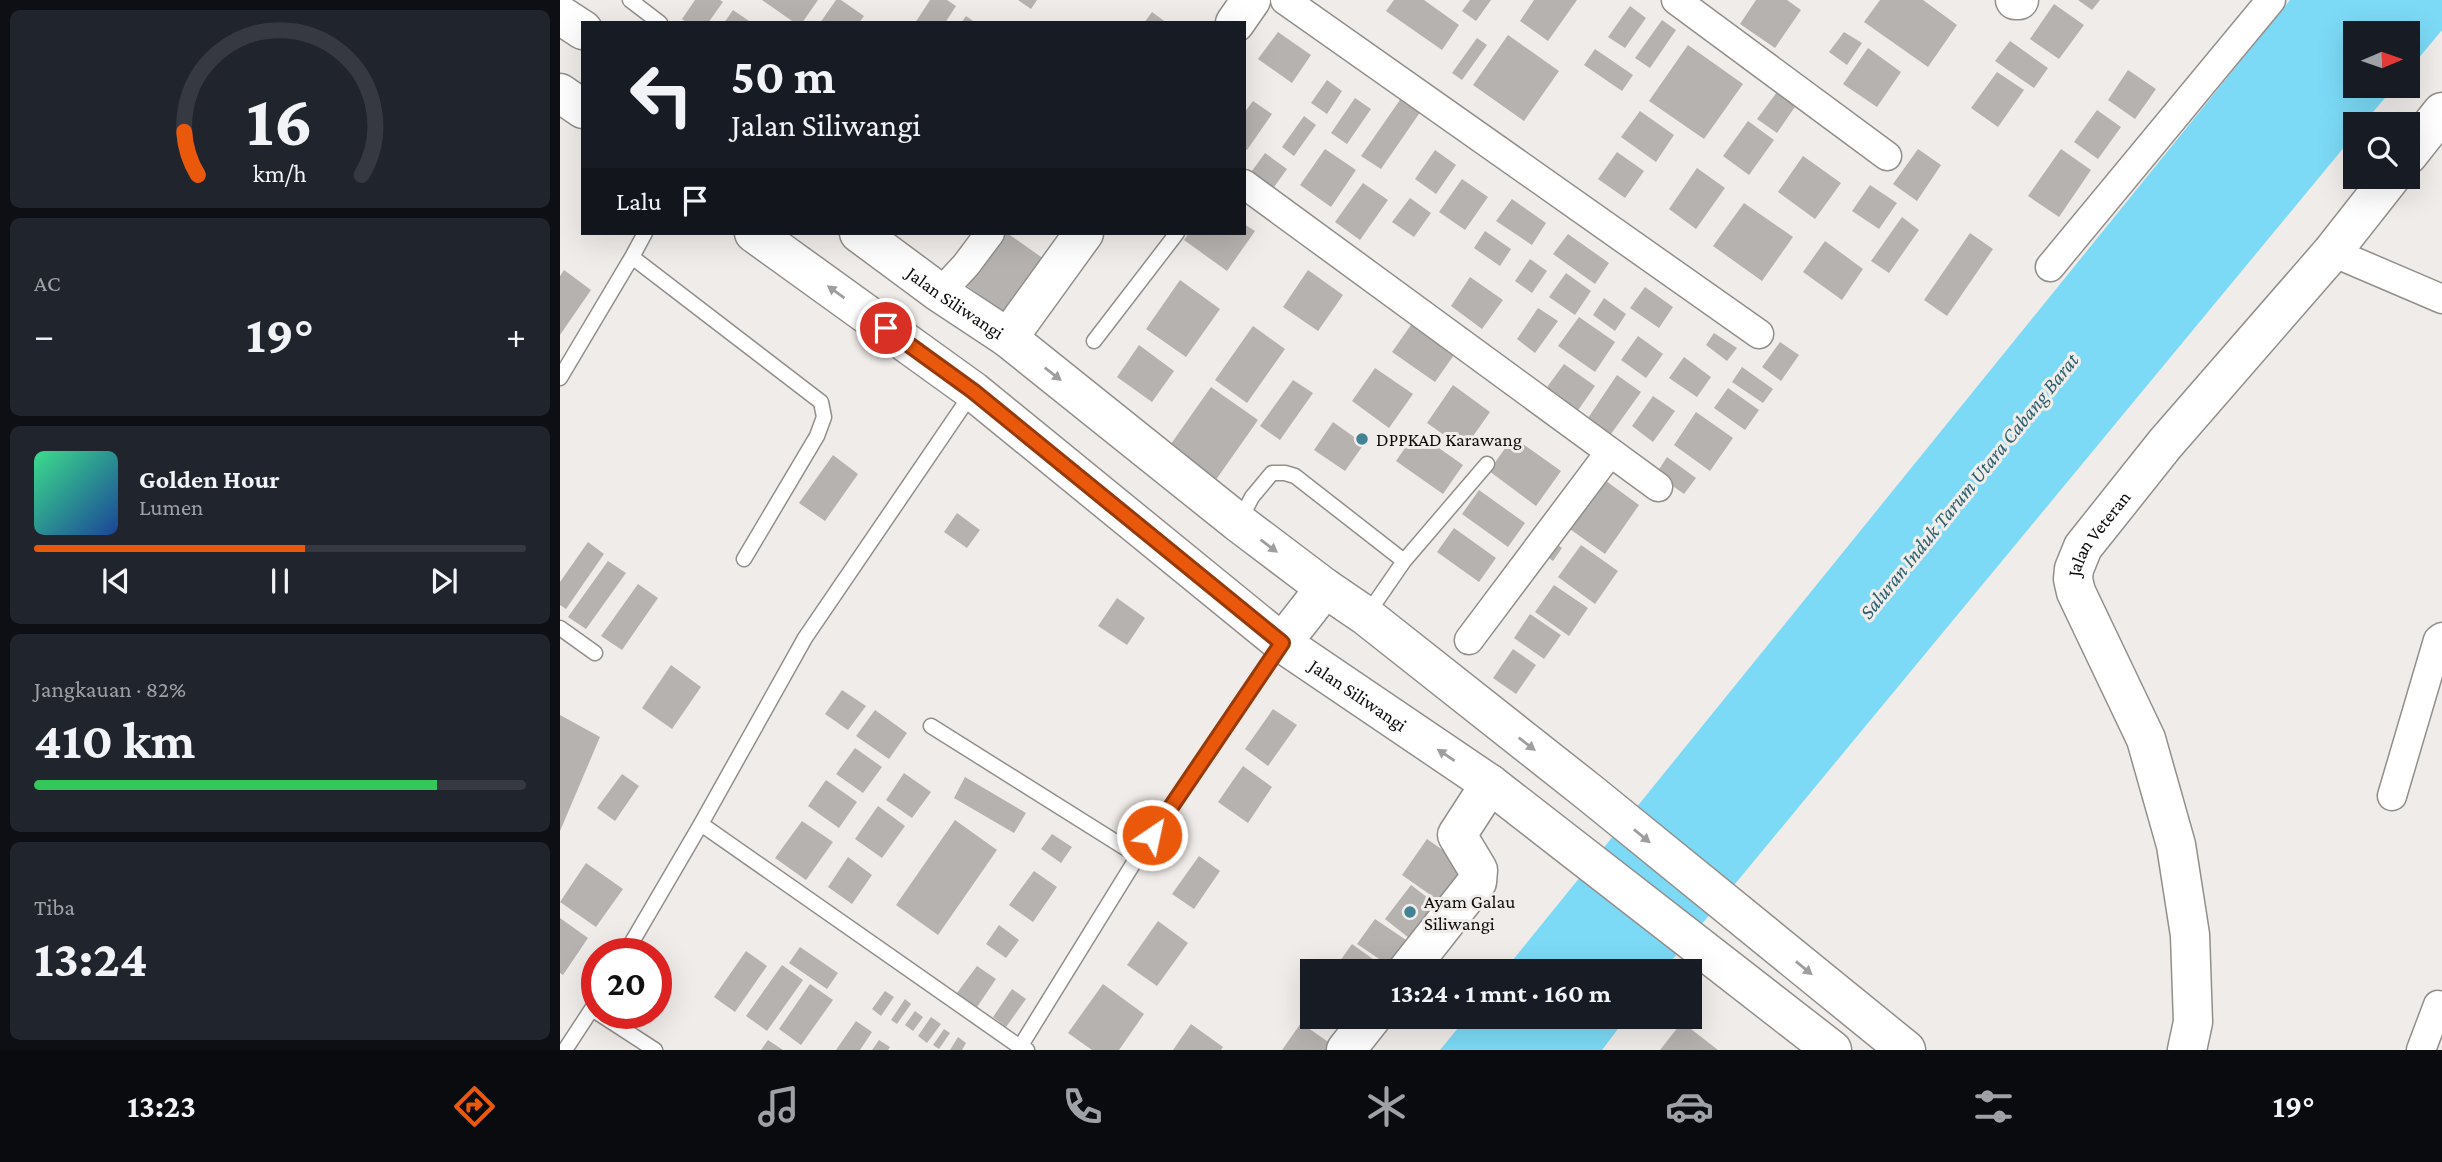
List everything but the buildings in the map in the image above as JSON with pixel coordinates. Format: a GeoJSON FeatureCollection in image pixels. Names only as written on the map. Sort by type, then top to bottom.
{"type":"FeatureCollection","features":[{"type":"Feature","properties":{"kind":"main road"},"geometry":{"type":"LineString","coordinates":[[1236,21],[1251,0]]}},
{"type":"Feature","properties":{"kind":"main road"},"geometry":{"type":"LineString","coordinates":[[560,15],[581,29]]}},
{"type":"Feature","properties":{"kind":"main road"},"geometry":{"type":"LineString","coordinates":[[560,93],[581,108]]}},
{"type":"Feature","properties":{"kind":"main road"},"geometry":{"type":"LineString","coordinates":[[2420,140],[2442,112]]}},
{"type":"Feature","properties":{"kind":"main road","name":"Jalan Veteran"},"geometry":{"type":"LineString","coordinates":[[2187,1050],[2193,1022],[2190,935],[2176,845],[2147,739],[2076,592],[2074,569],[2083,547],[2165,444],[2332,252],[2382,189]]}},
{"type":"Feature","properties":{"kind":"main road","name":"Jalan Siliwangi"},"geometry":{"type":"LineString","coordinates":[[757,235],[973,391],[1282,643],[1490,784],[1832,1050]]}},
{"type":"Feature","properties":{"kind":"main road","name":"Jalan Siliwangi"},"geometry":{"type":"LineString","coordinates":[[862,235],[940,293],[1008,338],[1239,523],[1366,616],[1590,793],[1906,1050]]}},
{"type":"Feature","properties":{"kind":"main road"},"geometry":{"type":"LineString","coordinates":[[1008,338],[1083,235]]}},
{"type":"Feature","properties":{"kind":"main road"},"geometry":{"type":"LineString","coordinates":[[1282,643],[1325,588]]}},
{"type":"Feature","properties":{"kind":"main road"},"geometry":{"type":"LineString","coordinates":[[1417,959],[1477,882],[1478,870],[1457,835],[1490,784]]}},
{"type":"Feature","properties":{"kind":"main road"},"geometry":{"type":"LineString","coordinates":[[1346,1050],[1363,1029]]}},
{"type":"Feature","properties":{"kind":"street"},"geometry":{"type":"LineString","coordinates":[[1285,0],[1759,334]]}},
{"type":"Feature","properties":{"kind":"street"},"geometry":{"type":"LineString","coordinates":[[1676,0],[1887,156]]}},
{"type":"Feature","properties":{"kind":"street"},"geometry":{"type":"LineString","coordinates":[[2050,267],[2271,0]]}},
{"type":"Feature","properties":{"kind":"street"},"geometry":{"type":"LineString","coordinates":[[1246,185],[1658,487]]}},
{"type":"Feature","properties":{"kind":"street"},"geometry":{"type":"LineString","coordinates":[[940,293],[988,235]]}},
{"type":"Feature","properties":{"kind":"street"},"geometry":{"type":"LineString","coordinates":[[2332,252],[2442,299]]}},
{"type":"Feature","properties":{"kind":"street"},"geometry":{"type":"LineString","coordinates":[[1469,640],[1611,452]]}},
{"type":"Feature","properties":{"kind":"street"},"geometry":{"type":"LineString","coordinates":[[2392,796],[2438,640],[2442,638]]}},
{"type":"Feature","properties":{"kind":"street"},"geometry":{"type":"LineString","coordinates":[[2421,1050],[2438,1005]]}},
{"type":"Feature","properties":{"kind":"lane"},"geometry":{"type":"LineString","coordinates":[[630,0],[657,21]]}},
{"type":"Feature","properties":{"kind":"lane"},"geometry":{"type":"LineString","coordinates":[[560,378],[644,235]]}},
{"type":"Feature","properties":{"kind":"lane"},"geometry":{"type":"LineString","coordinates":[[1094,341],[1175,235]]}},
{"type":"Feature","properties":{"kind":"lane"},"geometry":{"type":"LineString","coordinates":[[632,257],[821,402],[824,417],[817,436],[744,559]]}},
{"type":"Feature","properties":{"kind":"lane"},"geometry":{"type":"LineString","coordinates":[[634,938],[805,638],[973,391]]}},
{"type":"Feature","properties":{"kind":"lane"},"geometry":{"type":"LineString","coordinates":[[1366,616],[1404,561],[1487,464]]}},
{"type":"Feature","properties":{"kind":"lane"},"geometry":{"type":"LineString","coordinates":[[1239,523],[1252,497],[1272,473],[1285,473],[1295,476],[1404,561]]}},
{"type":"Feature","properties":{"kind":"lane"},"geometry":{"type":"LineString","coordinates":[[560,628],[595,653]]}},
{"type":"Feature","properties":{"kind":"lane"},"geometry":{"type":"LineString","coordinates":[[701,824],[1024,1048],[1138,856],[1282,643]]}},
{"type":"Feature","properties":{"kind":"lane"},"geometry":{"type":"LineString","coordinates":[[931,726],[1138,856]]}},
{"type":"Feature","properties":{"kind":"lane"},"geometry":{"type":"LineString","coordinates":[[565,1050],[581,1029]]}},
{"type":"Feature","properties":{"kind":"lane"},"geometry":{"type":"LineString","coordinates":[[624,1029],[654,1050]]}},
{"type":"Feature","properties":{"kind":"water","name":"Saluran Induk Tarum Utara Cabang Barat"},"geometry":{"type":"Polygon","coordinates":[[[2290,0],[2442,0],[2442,30],[2420,57],[2420,21],[2343,21],[2343,98],[2385,98],[2373,112],[2343,112],[2343,149],[1673,959],[1514,959],[2290,0]]]}},
{"type":"Feature","properties":{"kind":"water"},"geometry":{"type":"Polygon","coordinates":[[[1457,1029],[1618,1029],[1602,1050],[1440,1050],[1457,1029]]]}},
{"type":"Feature","properties":{"kind":"place","name":"DPPKAD Karawang"},"geometry":{"type":"Point","coordinates":[1362,439]}},
{"type":"Feature","properties":{"kind":"place","name":"Ayam Galau Siliwangi"},"geometry":{"type":"Point","coordinates":[1410,912]}},
{"type":"Feature","properties":{"kind":"route"},"geometry":{"type":"LineString","coordinates":[[886,328],[973,391],[1282,643],[1152,835]]}}]}
